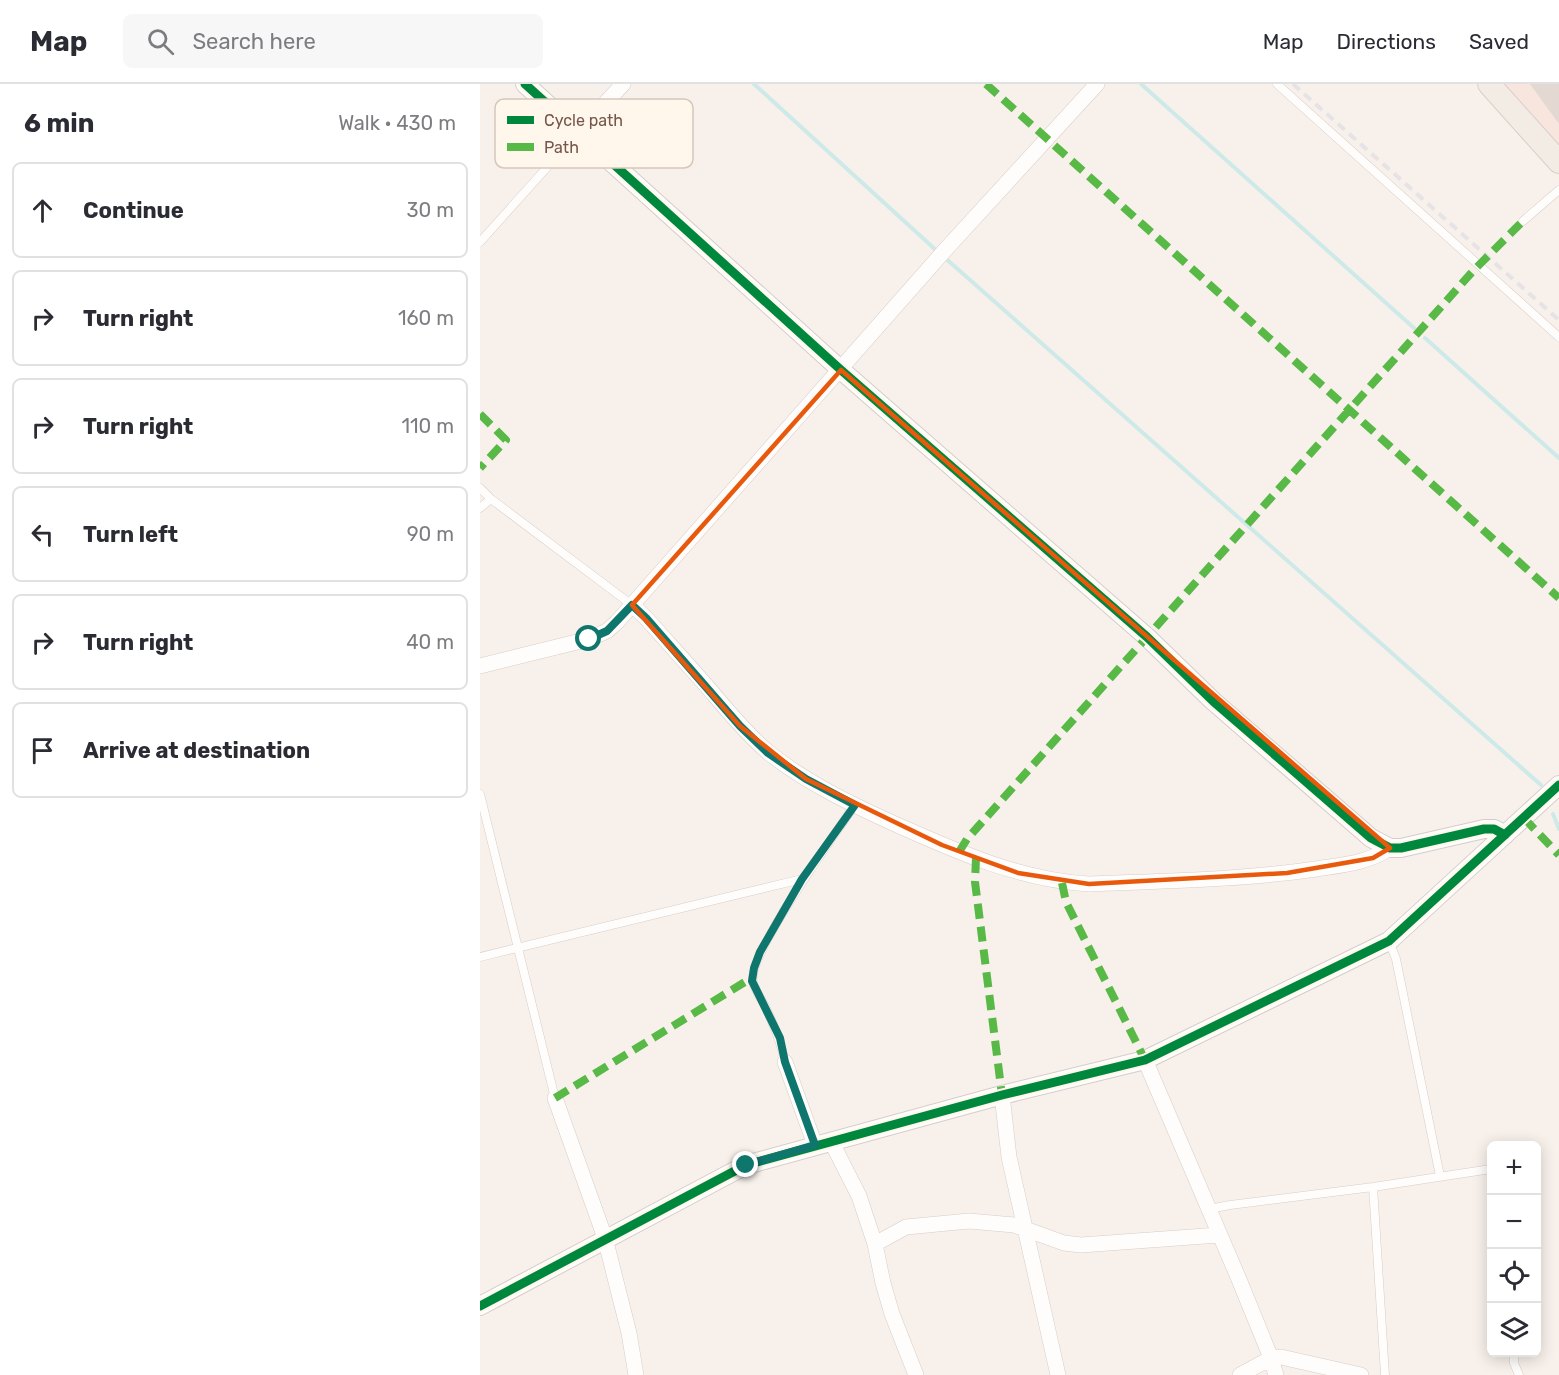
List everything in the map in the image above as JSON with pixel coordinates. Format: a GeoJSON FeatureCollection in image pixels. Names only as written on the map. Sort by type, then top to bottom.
{"type":"FeatureCollection","features":[{"type":"Feature","properties":{"kind":"main road"},"geometry":{"type":"LineString","coordinates":[[1489,84],[1559,162]]}},
{"type":"Feature","properties":{"kind":"street"},"geometry":{"type":"LineString","coordinates":[[525,84],[542,99]]}},
{"type":"Feature","properties":{"kind":"street"},"geometry":{"type":"LineString","coordinates":[[609,99],[623,84]]}},
{"type":"Feature","properties":{"kind":"street"},"geometry":{"type":"LineString","coordinates":[[480,666],[589,639],[607,631],[946,249],[1097,84]]}},
{"type":"Feature","properties":{"kind":"street"},"geometry":{"type":"LineString","coordinates":[[619,168],[841,370],[1148,637],[1213,701],[1371,838],[1390,848],[1401,848],[1484,829],[1494,829],[1505,835]]}},
{"type":"Feature","properties":{"kind":"street"},"geometry":{"type":"LineString","coordinates":[[632,605],[740,726],[768,753],[806,779],[855,805],[976,858],[1018,873],[1062,883],[1089,884],[1287,873],[1356,863],[1381,854],[1390,848]]}},
{"type":"Feature","properties":{"kind":"street"},"geometry":{"type":"LineString","coordinates":[[480,1306],[746,1165],[1002,1095],[1145,1060],[1389,941],[1559,785]]}},
{"type":"Feature","properties":{"kind":"street"},"geometry":{"type":"LineString","coordinates":[[1145,1060],[1271,1358],[1276,1375]]}},
{"type":"Feature","properties":{"kind":"street"},"geometry":{"type":"LineString","coordinates":[[785,1062],[823,1143],[859,1196],[875,1244],[892,1314],[916,1375]]}},
{"type":"Feature","properties":{"kind":"street"},"geometry":{"type":"LineString","coordinates":[[1002,1095],[1009,1157],[1058,1375]]}},
{"type":"Feature","properties":{"kind":"street"},"geometry":{"type":"LineString","coordinates":[[555,1098],[605,1238],[629,1333],[636,1375]]}},
{"type":"Feature","properties":{"kind":"street"},"geometry":{"type":"LineString","coordinates":[[875,1244],[906,1227],[969,1221],[1014,1225],[1064,1243],[1081,1245],[1219,1235]]}},
{"type":"Feature","properties":{"kind":"street"},"geometry":{"type":"LineString","coordinates":[[1240,1375],[1271,1358],[1281,1357],[1361,1375]]}},
{"type":"Feature","properties":{"kind":"lane"},"geometry":{"type":"LineString","coordinates":[[1277,84],[1559,338]]}},
{"type":"Feature","properties":{"kind":"lane"},"geometry":{"type":"LineString","coordinates":[[480,242],[547,168]]}},
{"type":"Feature","properties":{"kind":"lane"},"geometry":{"type":"LineString","coordinates":[[1523,221],[1559,190]]}},
{"type":"Feature","properties":{"kind":"lane"},"geometry":{"type":"LineString","coordinates":[[480,488],[491,499],[632,605]]}},
{"type":"Feature","properties":{"kind":"lane"},"geometry":{"type":"LineString","coordinates":[[480,508],[491,499]]}},
{"type":"Feature","properties":{"kind":"lane"},"geometry":{"type":"LineString","coordinates":[[480,794],[555,1098]]}},
{"type":"Feature","properties":{"kind":"lane"},"geometry":{"type":"LineString","coordinates":[[785,1062],[780,1038],[752,981],[754,968],[760,952],[802,879],[855,805]]}},
{"type":"Feature","properties":{"kind":"lane"},"geometry":{"type":"LineString","coordinates":[[480,957],[802,879]]}},
{"type":"Feature","properties":{"kind":"lane"},"geometry":{"type":"LineString","coordinates":[[1389,941],[1396,959],[1440,1176]]}},
{"type":"Feature","properties":{"kind":"lane"},"geometry":{"type":"LineString","coordinates":[[1209,1209],[1487,1170]]}},
{"type":"Feature","properties":{"kind":"lane"},"geometry":{"type":"LineString","coordinates":[[1373,1187],[1384,1375]]}},
{"type":"Feature","properties":{"kind":"lane"},"geometry":{"type":"LineString","coordinates":[[1514,1357],[1514,1363],[1520,1375]]}},
{"type":"Feature","properties":{"kind":"highlighted area"},"geometry":{"type":"Polygon","coordinates":[[[841,370],[1390,848],[1373,858],[1287,873],[1089,884],[1018,873],[942,845],[806,779],[740,726],[632,605],[841,370]]]}},
{"type":"Feature","properties":{"kind":"shaded area"},"geometry":{"type":"Polygon","coordinates":[[[1502,84],[1559,84],[1559,150],[1502,84]]]}},
{"type":"Feature","properties":{"kind":"building"},"geometry":{"type":"Polygon","coordinates":[[[1530,84],[1559,84],[1559,124],[1530,84]]]}},
{"type":"Feature","properties":{"kind":"waterway"},"geometry":{"type":"LineString","coordinates":[[754,84],[938,252]]}},
{"type":"Feature","properties":{"kind":"waterway"},"geometry":{"type":"LineString","coordinates":[[1141,84],[1414,328]]}},
{"type":"Feature","properties":{"kind":"waterway"},"geometry":{"type":"LineString","coordinates":[[944,257],[1541,785]]}},
{"type":"Feature","properties":{"kind":"waterway"},"geometry":{"type":"LineString","coordinates":[[1425,338],[1559,458]]}},
{"type":"Feature","properties":{"kind":"waterway"},"geometry":{"type":"LineString","coordinates":[[1553,814],[1559,829]]}},
{"type":"Feature","properties":{"kind":"railway"},"geometry":{"type":"LineString","coordinates":[[1293,84],[1559,320]]}},
{"type":"Feature","properties":{"kind":"marked path"},"geometry":{"type":"LineString","coordinates":[[986,84],[1559,598]]}},
{"type":"Feature","properties":{"kind":"marked path"},"geometry":{"type":"LineString","coordinates":[[959,852],[967,839],[1473,271],[1523,221]]}},
{"type":"Feature","properties":{"kind":"marked path"},"geometry":{"type":"LineString","coordinates":[[480,414],[506,440],[480,468]]}},
{"type":"Feature","properties":{"kind":"marked path"},"geometry":{"type":"LineString","coordinates":[[1524,818],[1559,855]]}},
{"type":"Feature","properties":{"kind":"marked path"},"geometry":{"type":"LineString","coordinates":[[976,858],[975,882],[1002,1095]]}},
{"type":"Feature","properties":{"kind":"marked path"},"geometry":{"type":"LineString","coordinates":[[1062,883],[1066,902],[1145,1060]]}},
{"type":"Feature","properties":{"kind":"marked path"},"geometry":{"type":"LineString","coordinates":[[555,1098],[753,977]]}},
{"type":"Feature","properties":{"kind":"cycle path"},"geometry":{"type":"LineString","coordinates":[[525,84],[542,99]]}},
{"type":"Feature","properties":{"kind":"cycle path"},"geometry":{"type":"LineString","coordinates":[[618,168],[841,370],[1147,637],[1213,701],[1371,838],[1390,848],[1401,848],[1484,829],[1494,829],[1505,835]]}},
{"type":"Feature","properties":{"kind":"cycle path"},"geometry":{"type":"LineString","coordinates":[[480,1306],[746,1165],[1002,1095],[1145,1060],[1389,941],[1559,785]]}},
{"type":"Feature","properties":{"kind":"route"},"geometry":{"type":"LineString","coordinates":[[589,639],[607,631],[632,605],[740,726],[768,753],[806,779],[855,805],[802,879],[760,952],[752,981],[780,1038],[785,1062],[815,1145],[746,1165]]}}]}
